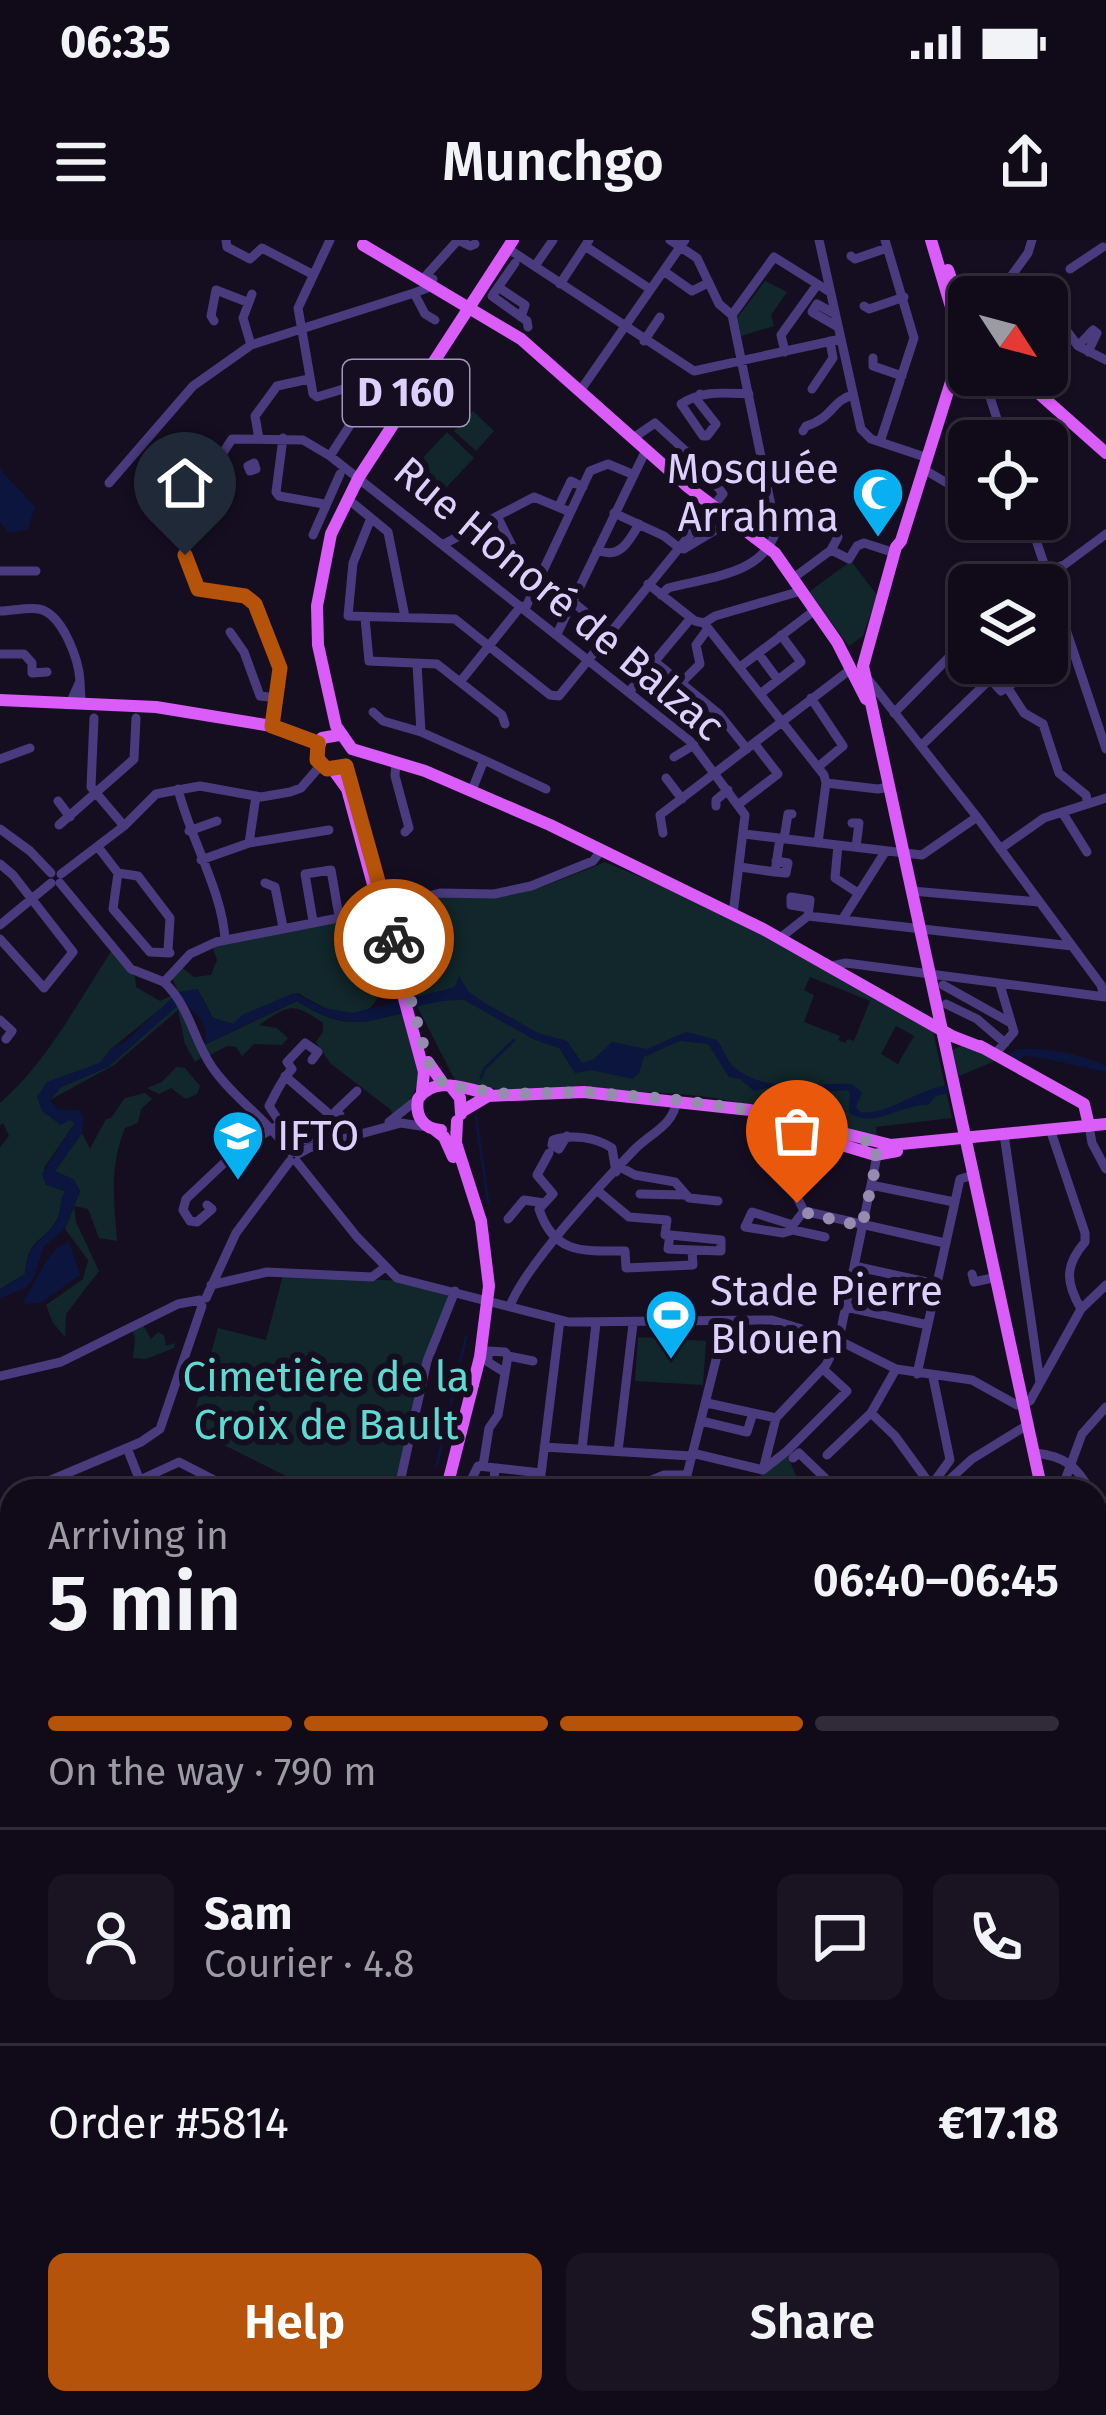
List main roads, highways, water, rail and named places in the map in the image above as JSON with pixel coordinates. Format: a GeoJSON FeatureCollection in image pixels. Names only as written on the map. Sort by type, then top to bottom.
{"type":"FeatureCollection","features":[{"type":"Feature","properties":{"kind":"main road"},"geometry":{"type":"LineString","coordinates":[[935,240],[948,291]]}},
{"type":"Feature","properties":{"kind":"main road"},"geometry":{"type":"LineString","coordinates":[[935,240],[948,277]]}},
{"type":"Feature","properties":{"kind":"main road"},"geometry":{"type":"LineString","coordinates":[[359,242],[521,332],[646,450],[764,546],[865,675]]}},
{"type":"Feature","properties":{"kind":"main road","name":"D 160"},"geometry":{"type":"LineString","coordinates":[[328,738],[311,644],[311,605],[326,532],[351,474],[471,304],[508,243]]}},
{"type":"Feature","properties":{"kind":"main road"},"geometry":{"type":"LineString","coordinates":[[471,304],[521,332]]}},
{"type":"Feature","properties":{"kind":"main road"},"geometry":{"type":"LineString","coordinates":[[582,390],[699,494]]}},
{"type":"Feature","properties":{"kind":"main road"},"geometry":{"type":"LineString","coordinates":[[950,396],[871,634],[865,675],[930,976],[941,1005],[941,1028],[1040,1479]]}},
{"type":"Feature","properties":{"kind":"main road"},"geometry":{"type":"LineString","coordinates":[[1042,396],[1106,453]]}},
{"type":"Feature","properties":{"kind":"main road"},"geometry":{"type":"LineString","coordinates":[[849,658],[871,634]]}},
{"type":"Feature","properties":{"kind":"main road"},"geometry":{"type":"LineString","coordinates":[[849,658],[871,706]]}},
{"type":"Feature","properties":{"kind":"main road"},"geometry":{"type":"LineString","coordinates":[[0,700],[156,707],[272,726],[328,738],[472,790],[733,914],[941,1028],[994,1048],[1084,1104],[1089,1128]]}},
{"type":"Feature","properties":{"kind":"main road"},"geometry":{"type":"LineString","coordinates":[[328,738],[316,755],[334,767],[347,789],[387,907],[405,990],[428,1062],[460,1098],[456,1144],[486,1246],[485,1298],[446,1479]]}},
{"type":"Feature","properties":{"kind":"main road"},"geometry":{"type":"LineString","coordinates":[[334,767],[352,748]]}},
{"type":"Feature","properties":{"kind":"main road"},"geometry":{"type":"LineString","coordinates":[[921,1016],[941,1005]]}},
{"type":"Feature","properties":{"kind":"main road"},"geometry":{"type":"LineString","coordinates":[[413,1018],[424,1072],[418,1115],[448,1145],[475,1223],[485,1298]]}},
{"type":"Feature","properties":{"kind":"main road"},"geometry":{"type":"LineString","coordinates":[[951,1070],[953,1048],[963,1037]]}},
{"type":"Feature","properties":{"kind":"main road"},"geometry":{"type":"LineString","coordinates":[[420,1095],[433,1085],[507,1094]]}},
{"type":"Feature","properties":{"kind":"main road"},"geometry":{"type":"LineString","coordinates":[[431,1128],[447,1128],[478,1099],[584,1092],[743,1117],[877,1149],[1106,1127]]}},
{"type":"Feature","properties":{"kind":"main road"},"geometry":{"type":"LineString","coordinates":[[671,1105],[750,1110],[877,1149],[942,1140],[1005,1141],[1089,1128]]}},
{"type":"Feature","properties":{"kind":"main road"},"geometry":{"type":"LineString","coordinates":[[942,1140],[955,1134],[961,1115]]}},
{"type":"Feature","properties":{"kind":"water"},"geometry":{"type":"Polygon","coordinates":[[[0,469],[35,507],[28,529],[9,533],[0,522],[0,469]]]}},
{"type":"Feature","properties":{"kind":"water"},"geometry":{"type":"Polygon","coordinates":[[[459,976],[483,1002],[538,1033],[567,1041],[582,1063],[594,1059],[612,1042],[647,1049],[686,1032],[717,1040],[732,1065],[758,1080],[789,1085],[852,1084],[862,1093],[856,1107],[860,1112],[881,1110],[947,1085],[949,1093],[936,1096],[928,1105],[878,1118],[859,1117],[849,1113],[847,1090],[791,1095],[767,1088],[754,1091],[740,1079],[729,1077],[708,1044],[680,1041],[644,1057],[633,1079],[591,1070],[575,1073],[559,1048],[535,1040],[464,1000],[418,1006],[365,1022],[323,1015],[296,1001],[204,1045],[204,1026],[183,1001],[108,1067],[61,1087],[50,1100],[58,1109],[79,1111],[84,1117],[82,1133],[55,1171],[74,1180],[80,1191],[65,1229],[44,1246],[33,1279],[26,1288],[0,1298],[0,1289],[25,1274],[33,1248],[58,1218],[65,1191],[46,1185],[42,1174],[75,1123],[69,1120],[61,1125],[42,1111],[37,1097],[47,1082],[100,1063],[178,992],[198,989],[212,1018],[233,1024],[242,1015],[294,993],[323,1008],[353,1013],[455,987],[459,976]]]}},
{"type":"Feature","properties":{"kind":"water"},"geometry":{"type":"Polygon","coordinates":[[[1018,1049],[1075,1055],[1106,1066],[1106,1072],[1036,1057],[1024,1056],[1020,1061],[1009,1055],[1018,1049]]]}},
{"type":"Feature","properties":{"kind":"water"},"geometry":{"type":"Polygon","coordinates":[[[69,1242],[80,1275],[41,1303],[25,1304],[48,1258],[69,1242]]]}},
{"type":"Feature","properties":{"kind":"waterway"},"geometry":{"type":"LineString","coordinates":[[481,1078],[514,1040]]}},
{"type":"Feature","properties":{"kind":"waterway"},"geometry":{"type":"LineString","coordinates":[[476,1117],[488,1202]]}},
{"type":"Feature","properties":{"kind":"waterway"},"geometry":{"type":"LineString","coordinates":[[437,1465],[466,1337]]}},
{"type":"Feature","properties":{"kind":"place","name":"Mosquée Arrahma"},"geometry":{"type":"Point","coordinates":[878,539]}},
{"type":"Feature","properties":{"kind":"place","name":"IFTO"},"geometry":{"type":"Point","coordinates":[238,1182]}},
{"type":"Feature","properties":{"kind":"place","name":"Stade Pierre Blouen"},"geometry":{"type":"Point","coordinates":[671,1361]}},
{"type":"Feature","properties":{"kind":"park label","name":"Cimetière de la Croix de Bault"},"geometry":{"type":"Point","coordinates":[326,1401]}}]}
